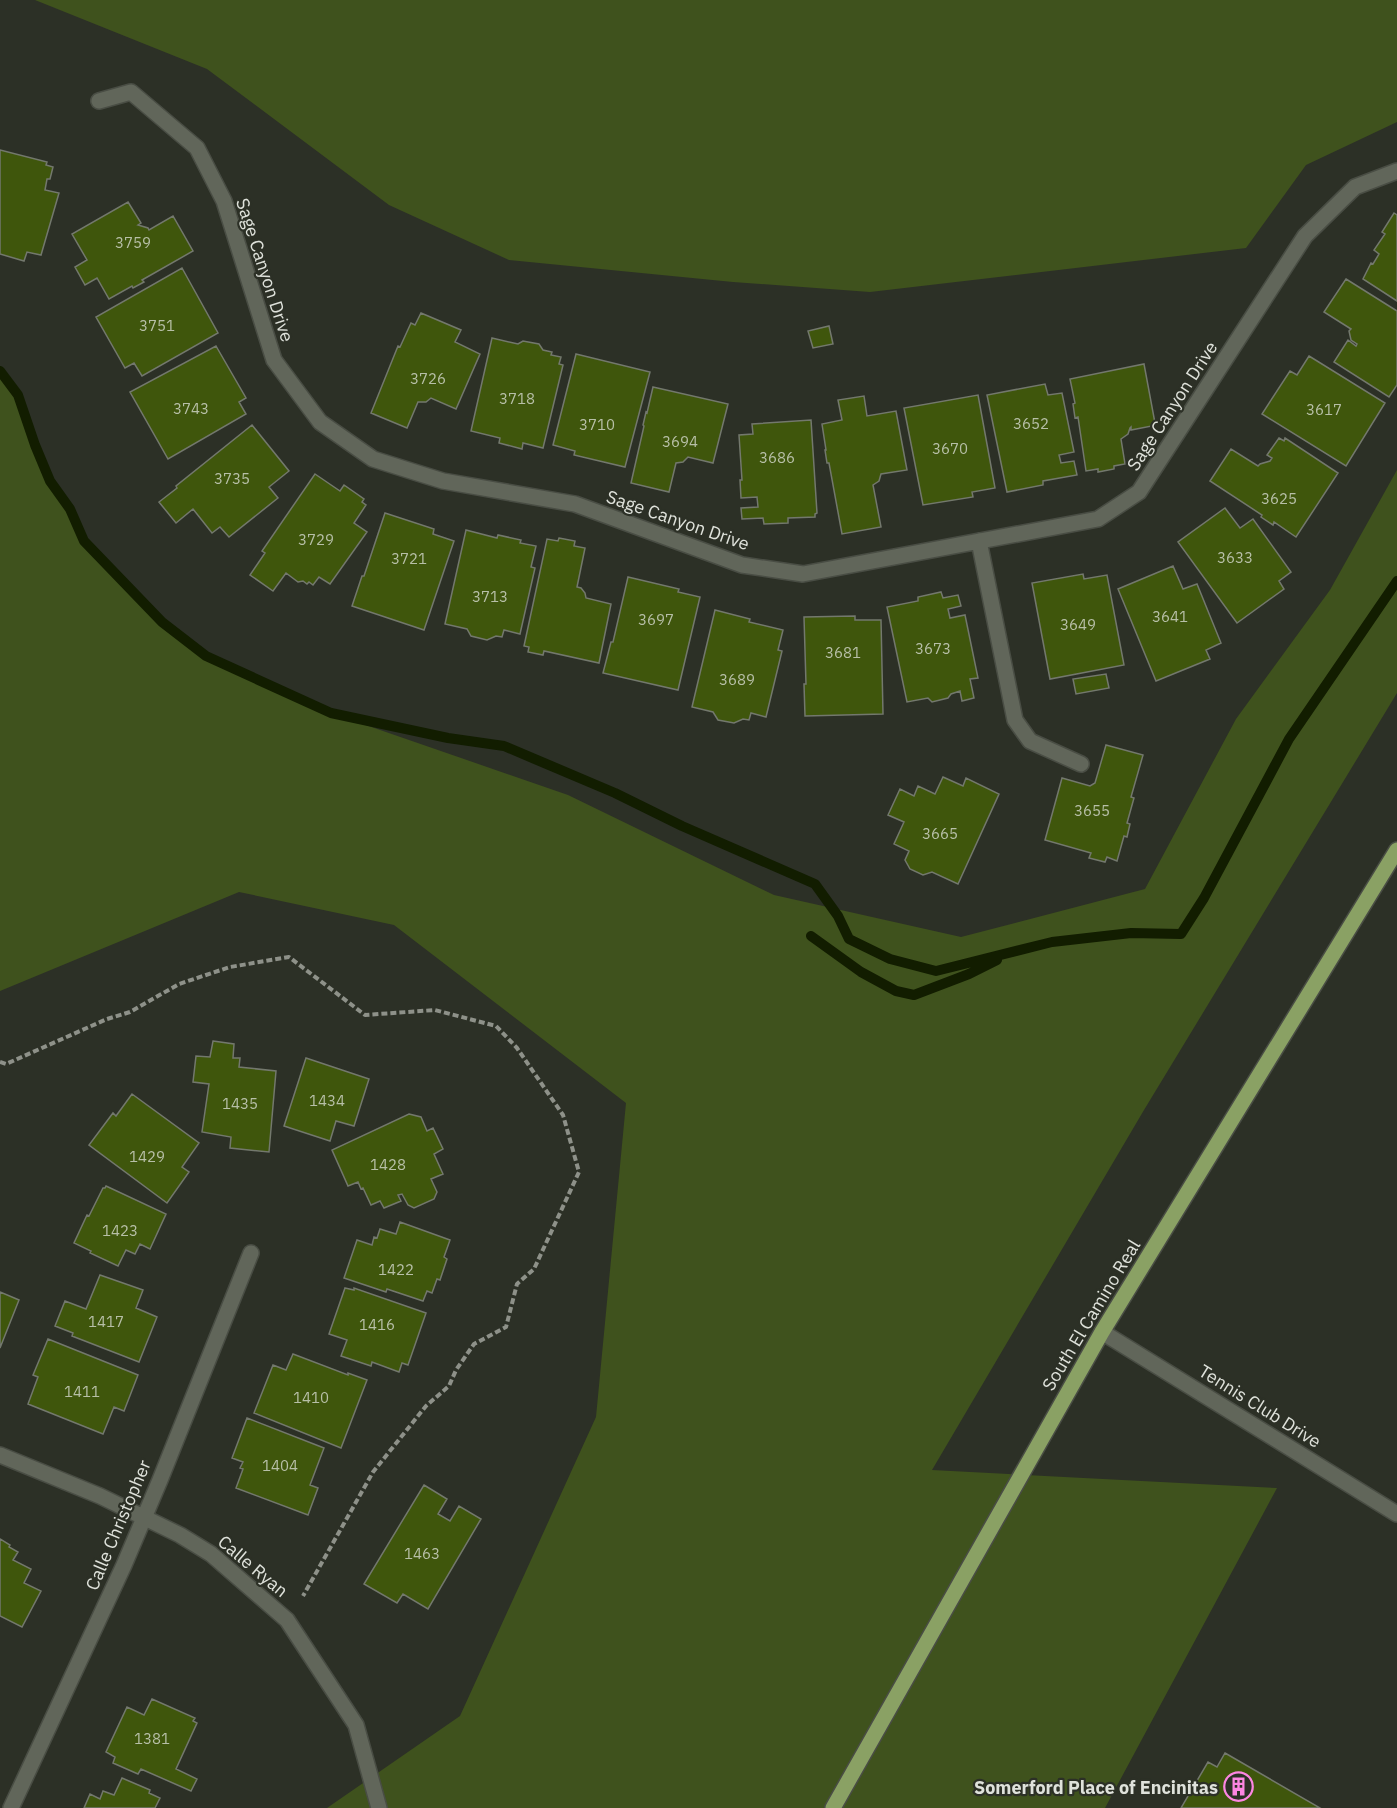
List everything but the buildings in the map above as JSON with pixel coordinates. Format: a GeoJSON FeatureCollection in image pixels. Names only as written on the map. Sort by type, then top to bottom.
{"type":"FeatureCollection","features":[{"type":"Feature","properties":{"kind":"main road","name":"South El Camino Real"},"geometry":{"type":"LineString","coordinates":[[833,1808],[1102,1332],[1397,850]]}},
{"type":"Feature","properties":{"kind":"street","name":"Sage Canyon Drive"},"geometry":{"type":"LineString","coordinates":[[99,101],[131,92],[197,148],[224,201],[274,360],[320,422],[373,459],[443,481],[575,504],[742,565],[803,574],[1098,519],[1139,492],[1305,236],[1355,187],[1397,171]]}},
{"type":"Feature","properties":{"kind":"street"},"geometry":{"type":"LineString","coordinates":[[979,541],[1015,720],[1030,741],[1081,764]]}},
{"type":"Feature","properties":{"kind":"street","name":"Calle Christopher"},"geometry":{"type":"LineString","coordinates":[[11,1808],[124,1565],[251,1253]]}},
{"type":"Feature","properties":{"kind":"street","name":"Tennis Club Drive"},"geometry":{"type":"LineString","coordinates":[[1102,1332],[1397,1514]]}},
{"type":"Feature","properties":{"kind":"street","name":"Calle Ryan"},"geometry":{"type":"LineString","coordinates":[[0,1455],[144,1516],[211,1554],[287,1620],[357,1725],[379,1808]]}},
{"type":"Feature","properties":{"kind":"path"},"geometry":{"type":"LineString","coordinates":[[0,1062],[6,1064],[107,1019],[130,1012],[179,984],[231,967],[290,957],[365,1015],[435,1010],[496,1026],[517,1048],[563,1114],[579,1172],[534,1269],[517,1284],[506,1327],[474,1344],[456,1370],[450,1386],[426,1406],[373,1472],[303,1596]]}},
{"type":"Feature","properties":{"kind":"green space"},"geometry":{"type":"Polygon","coordinates":[[[35,0],[1397,0],[1397,122],[1306,165],[1246,248],[870,292],[733,282],[509,260],[389,205],[207,69],[35,0]]]}},
{"type":"Feature","properties":{"kind":"green space"},"geometry":{"type":"Polygon","coordinates":[[[0,371],[18,395],[50,481],[70,509],[84,541],[162,622],[206,656],[331,713],[568,795],[774,895],[961,937],[1145,889],[1236,719],[1330,590],[1397,470],[1397,693],[1144,1110],[932,1470],[1277,1488],[1105,1808],[327,1808],[460,1716],[596,1417],[626,1103],[394,925],[239,892],[0,991],[0,371]]]}},
{"type":"Feature","properties":{"kind":"waterway"},"geometry":{"type":"LineString","coordinates":[[0,371],[18,395],[50,481],[70,509],[84,541],[162,622],[206,656],[331,713],[448,738],[504,746],[615,793],[682,826],[815,884],[838,916],[849,939],[890,959],[936,971],[1052,942],[1131,933],[1181,934],[1204,898],[1289,739],[1397,581]]}},
{"type":"Feature","properties":{"kind":"waterway"},"geometry":{"type":"LineString","coordinates":[[811,936],[861,972],[896,991],[914,995],[969,974],[997,960]]}},
{"type":"Feature","properties":{"kind":"place","name":"Somerford Place of Encinitas"},"geometry":{"type":"Point","coordinates":[1239,1787]}}]}
